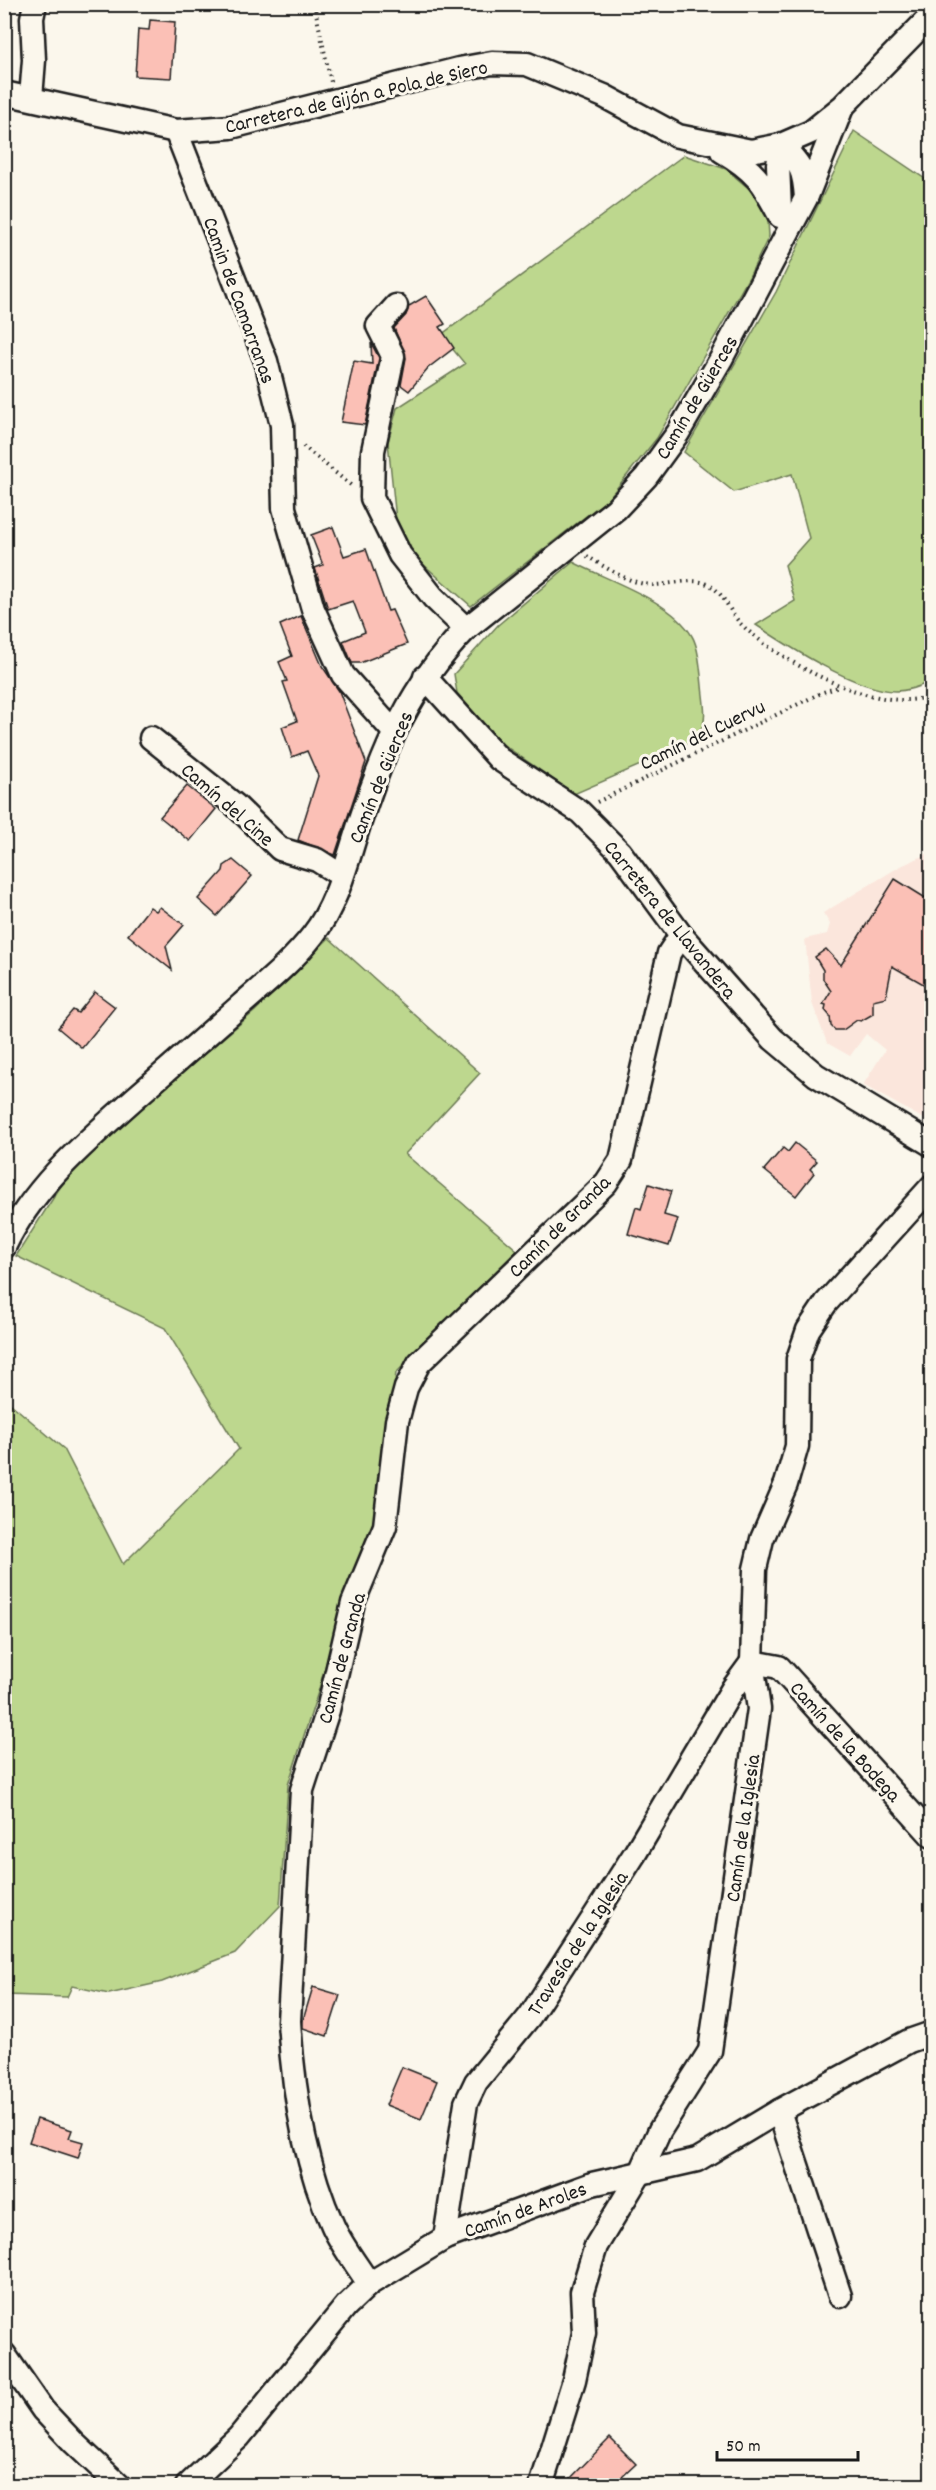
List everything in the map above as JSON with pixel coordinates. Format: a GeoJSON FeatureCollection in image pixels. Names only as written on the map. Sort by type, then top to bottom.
{"type":"FeatureCollection","features":[{"type":"Feature","properties":{"kind":"street"},"geometry":{"type":"LineString","coordinates":[[31,98],[34,60],[32,18],[35,4]]}},
{"type":"Feature","properties":{"kind":"street","name":"Carretera de Gijón a Pola de Siero"},"geometry":{"type":"LineString","coordinates":[[4,93],[176,130],[231,128],[459,69],[492,63],[527,64],[604,96],[678,136],[751,151],[781,145],[811,132],[843,106],[932,15]]}},
{"type":"Feature","properties":{"kind":"street","name":"Camín de Güerces"},"geometry":{"type":"LineString","coordinates":[[4,1247],[40,1189],[79,1148],[278,972],[313,935],[336,896],[375,777],[394,732],[425,677],[466,630],[616,509],[646,477],[678,433],[721,359],[806,198],[843,106]]}},
{"type":"Feature","properties":{"kind":"street","name":"Camin de Camarranas"},"geometry":{"type":"LineString","coordinates":[[176,130],[266,361],[282,425],[284,508],[313,609],[343,675],[394,732]]}},
{"type":"Feature","properties":{"kind":"street"},"geometry":{"type":"LineString","coordinates":[[710,144],[749,168],[763,184],[780,216]]}},
{"type":"Feature","properties":{"kind":"street"},"geometry":{"type":"LineString","coordinates":[[781,145],[798,162],[805,173],[806,198]]}},
{"type":"Feature","properties":{"kind":"street"},"geometry":{"type":"LineString","coordinates":[[781,145],[778,165],[780,216],[784,239]]}},
{"type":"Feature","properties":{"kind":"street"},"geometry":{"type":"LineString","coordinates":[[396,306],[378,326],[393,356],[373,451],[372,498],[400,555],[433,597],[466,630]]}},
{"type":"Feature","properties":{"kind":"street","name":"Carretera de Llavandera"},"geometry":{"type":"LineString","coordinates":[[425,677],[499,759],[580,812],[620,852],[681,935],[746,1012],[790,1053],[816,1075],[932,1145]]}},
{"type":"Feature","properties":{"kind":"street","name":"Camín del Cine"},"geometry":{"type":"LineString","coordinates":[[151,738],[235,804],[280,849],[317,860],[342,876]]}},
{"type":"Feature","properties":{"kind":"street","name":"Camín de Granda"},"geometry":{"type":"LineString","coordinates":[[369,2284],[333,2226],[309,2158],[292,2058],[289,2020],[302,1790],[328,1710],[353,1603],[385,1526],[397,1421],[406,1388],[419,1363],[606,1183],[621,1160],[669,953],[681,935]]}},
{"type":"Feature","properties":{"kind":"street","name":"Camín de la Iglesia"},"geometry":{"type":"LineString","coordinates":[[541,2486],[574,2380],[584,2333],[582,2292],[596,2246],[642,2170],[660,2130],[710,2051],[759,1709],[752,1662],[755,1569],[762,1539],[786,1484],[797,1446],[798,1359],[808,1330],[826,1303],[932,1186]]}},
{"type":"Feature","properties":{"kind":"street","name":"Camín de la Bodega"},"geometry":{"type":"LineString","coordinates":[[752,1662],[779,1667],[932,1836]]}},
{"type":"Feature","properties":{"kind":"street","name":"Travesía de la Iglesia"},"geometry":{"type":"LineString","coordinates":[[445,2238],[466,2103],[476,2082],[537,2006],[634,1855],[733,1688],[752,1662]]}},
{"type":"Feature","properties":{"kind":"street","name":"Camín de Aroles"},"geometry":{"type":"LineString","coordinates":[[187,2486],[239,2437],[346,2306],[369,2284],[445,2238],[592,2184],[642,2170],[678,2166],[697,2160],[779,2111],[909,2041],[932,2033]]}},
{"type":"Feature","properties":{"kind":"street"},"geometry":{"type":"LineString","coordinates":[[779,2111],[840,2296]]}},
{"type":"Feature","properties":{"kind":"street"},"geometry":{"type":"LineString","coordinates":[[4,2354],[43,2410],[120,2486]]}},
{"type":"Feature","properties":{"kind":"path"},"geometry":{"type":"LineString","coordinates":[[314,4],[335,100]]}},
{"type":"Feature","properties":{"kind":"path"},"geometry":{"type":"LineString","coordinates":[[282,425],[291,436],[352,487],[372,498]]}},
{"type":"Feature","properties":{"kind":"path"},"geometry":{"type":"LineString","coordinates":[[571,546],[615,573],[651,585],[706,583],[718,591],[739,623],[757,639],[793,662],[840,687],[896,699],[925,698],[932,695]]}},
{"type":"Feature","properties":{"kind":"path","name":"Camín del Cuervu"},"geometry":{"type":"LineString","coordinates":[[580,812],[605,797],[802,702],[840,687]]}},
{"type":"Feature","properties":{"kind":"shaded area"},"geometry":{"type":"Polygon","coordinates":[[[931,852],[931,1123],[863,1085],[885,1050],[866,1034],[850,1056],[827,1043],[812,1003],[805,939],[827,934],[830,924],[823,913],[899,867],[931,852]]]}},
{"type":"Feature","properties":{"kind":"green space"},"geometry":{"type":"Polygon","coordinates":[[[854,131],[931,183],[931,681],[901,691],[880,689],[843,676],[756,625],[795,601],[785,565],[809,538],[792,474],[734,492],[684,452],[776,292],[854,131]]]}},
{"type":"Feature","properties":{"kind":"green space"},"geometry":{"type":"Polygon","coordinates":[[[684,155],[726,169],[767,204],[769,236],[749,277],[657,438],[608,499],[471,606],[408,551],[396,520],[388,442],[397,408],[465,364],[441,335],[684,155]]]}},
{"type":"Feature","properties":{"kind":"green space"},"geometry":{"type":"Polygon","coordinates":[[[573,562],[655,602],[682,623],[692,636],[697,649],[705,712],[701,730],[684,746],[574,794],[501,743],[457,693],[454,674],[498,625],[573,562]]]}},
{"type":"Feature","properties":{"kind":"green space"},"geometry":{"type":"Polygon","coordinates":[[[329,938],[480,1073],[405,1154],[517,1250],[396,1373],[375,1525],[343,1603],[319,1689],[288,1785],[280,1906],[235,1953],[162,1982],[109,1994],[72,1986],[67,1997],[5,1995],[5,1399],[64,1449],[123,1564],[239,1449],[165,1328],[16,1256],[75,1164],[255,1011],[329,938]]]}},
{"type":"Feature","properties":{"kind":"building"},"geometry":{"type":"Polygon","coordinates":[[[150,20],[175,22],[171,78],[135,76],[138,29],[149,30],[150,20]]]}},
{"type":"Feature","properties":{"kind":"building"},"geometry":{"type":"Polygon","coordinates":[[[426,296],[445,324],[440,327],[454,348],[428,368],[409,391],[401,385],[406,358],[394,328],[406,315],[409,306],[426,296]]]}},
{"type":"Feature","properties":{"kind":"building"},"geometry":{"type":"Polygon","coordinates":[[[371,343],[379,358],[365,425],[341,422],[354,361],[372,364],[371,343]]]}},
{"type":"Feature","properties":{"kind":"building"},"geometry":{"type":"Polygon","coordinates":[[[333,527],[344,556],[366,549],[388,611],[392,610],[407,644],[360,663],[352,663],[343,641],[365,632],[353,601],[328,609],[315,568],[323,565],[311,535],[333,527]]]}},
{"type":"Feature","properties":{"kind":"building"},"geometry":{"type":"Polygon","coordinates":[[[301,616],[322,666],[339,691],[366,762],[335,855],[298,840],[318,776],[307,751],[292,757],[282,727],[297,721],[283,682],[287,681],[279,662],[292,656],[280,625],[301,616]]]}},
{"type":"Feature","properties":{"kind":"building"},"geometry":{"type":"Polygon","coordinates":[[[187,786],[216,809],[190,841],[160,817],[187,786]]]}},
{"type":"Feature","properties":{"kind":"building"},"geometry":{"type":"Polygon","coordinates":[[[233,860],[252,876],[217,916],[198,899],[223,871],[224,866],[233,860]]]}},
{"type":"Feature","properties":{"kind":"building"},"geometry":{"type":"Polygon","coordinates":[[[895,879],[932,902],[932,989],[892,966],[886,997],[873,1000],[873,1014],[861,1021],[857,1020],[843,1030],[835,1030],[825,1010],[826,1005],[823,1004],[831,991],[823,979],[823,970],[815,957],[826,949],[841,965],[895,879]]]}},
{"type":"Feature","properties":{"kind":"building"},"geometry":{"type":"Polygon","coordinates":[[[150,907],[156,911],[160,907],[184,925],[166,946],[172,970],[128,935],[150,907]]]}},
{"type":"Feature","properties":{"kind":"building"},"geometry":{"type":"Polygon","coordinates":[[[95,992],[115,1007],[82,1048],[58,1028],[73,1010],[78,1013],[95,992]]]}},
{"type":"Feature","properties":{"kind":"building"},"geometry":{"type":"Polygon","coordinates":[[[795,1143],[817,1161],[810,1169],[814,1173],[796,1196],[764,1170],[783,1148],[788,1152],[795,1143]]]}},
{"type":"Feature","properties":{"kind":"building"},"geometry":{"type":"Polygon","coordinates":[[[649,1184],[671,1191],[664,1215],[678,1219],[669,1246],[628,1234],[636,1207],[641,1209],[649,1184]]]}},
{"type":"Feature","properties":{"kind":"building"},"geometry":{"type":"Polygon","coordinates":[[[313,1987],[340,1995],[327,2036],[303,2028],[303,2020],[313,1987]]]}},
{"type":"Feature","properties":{"kind":"building"},"geometry":{"type":"Polygon","coordinates":[[[402,2067],[437,2081],[421,2119],[386,2105],[402,2067]]]}},
{"type":"Feature","properties":{"kind":"building"},"geometry":{"type":"Polygon","coordinates":[[[37,2119],[72,2130],[69,2138],[83,2142],[78,2158],[29,2142],[37,2119]]]}},
{"type":"Feature","properties":{"kind":"building"},"geometry":{"type":"Polygon","coordinates":[[[610,2438],[636,2464],[622,2477],[630,2486],[563,2486],[610,2438]]]}}]}
